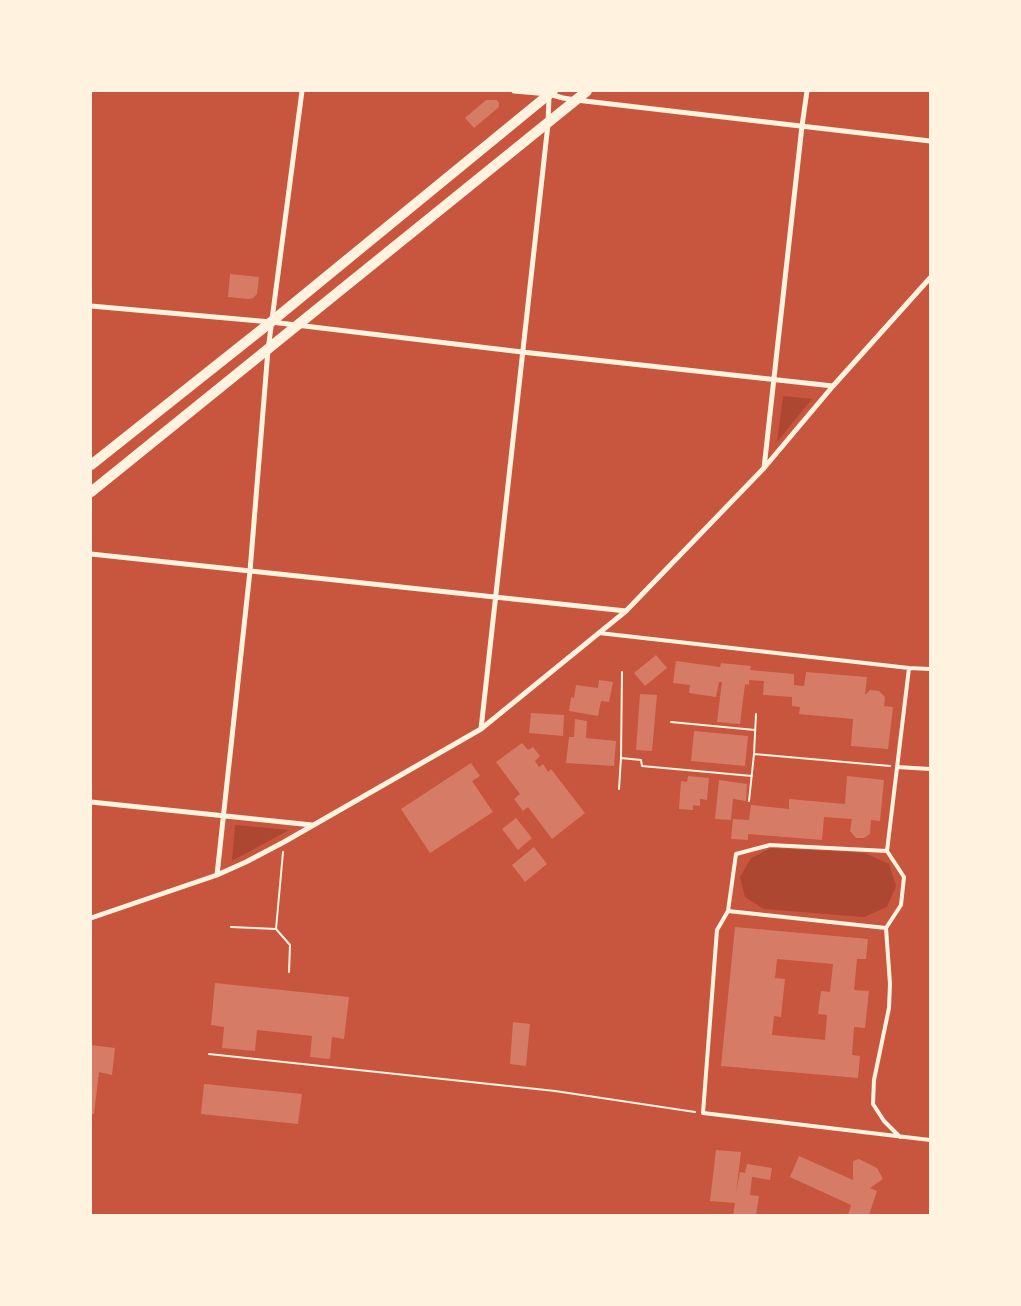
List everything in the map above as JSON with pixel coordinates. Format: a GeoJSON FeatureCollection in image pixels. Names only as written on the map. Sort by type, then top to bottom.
{"type":"FeatureCollection","features":[{"type":"Feature","properties":{"kind":"main road"},"geometry":{"type":"LineString","coordinates":[[91,492],[587,91]]}},
{"type":"Feature","properties":{"kind":"main road"},"geometry":{"type":"LineString","coordinates":[[91,464],[271,322],[550,92]]}},
{"type":"Feature","properties":{"kind":"street"},"geometry":{"type":"LineString","coordinates":[[217,875],[250,571],[271,322],[302,91]]}},
{"type":"Feature","properties":{"kind":"street"},"geometry":{"type":"LineString","coordinates":[[514,91],[550,92],[576,100],[930,141]]}},
{"type":"Feature","properties":{"kind":"street"},"geometry":{"type":"LineString","coordinates":[[764,468],[807,91]]}},
{"type":"Feature","properties":{"kind":"street"},"geometry":{"type":"LineString","coordinates":[[481,729],[550,92]]}},
{"type":"Feature","properties":{"kind":"street"},"geometry":{"type":"LineString","coordinates":[[91,918],[217,875],[246,862],[481,729],[626,611],[764,468],[833,386],[930,278]]}},
{"type":"Feature","properties":{"kind":"street"},"geometry":{"type":"LineString","coordinates":[[91,306],[271,322],[833,386]]}},
{"type":"Feature","properties":{"kind":"street"},"geometry":{"type":"LineString","coordinates":[[91,554],[626,611]]}},
{"type":"Feature","properties":{"kind":"street"},"geometry":{"type":"LineString","coordinates":[[91,802],[312,825]]}},
{"type":"Feature","properties":{"kind":"lane"},"geometry":{"type":"LineString","coordinates":[[599,633],[930,669]]}},
{"type":"Feature","properties":{"kind":"lane"},"geometry":{"type":"LineString","coordinates":[[900,1137],[884,1121],[873,1104],[874,1080],[889,1008],[890,984],[886,928],[901,905],[904,877],[887,851],[909,668]]}},
{"type":"Feature","properties":{"kind":"lane"},"geometry":{"type":"LineString","coordinates":[[897,767],[930,769]]}},
{"type":"Feature","properties":{"kind":"lane"},"geometry":{"type":"LineString","coordinates":[[887,851],[770,845],[736,854],[728,911],[717,930],[702,1113],[930,1140]]}},
{"type":"Feature","properties":{"kind":"lane"},"geometry":{"type":"LineString","coordinates":[[728,911],[886,928]]}},
{"type":"Feature","properties":{"kind":"path"},"geometry":{"type":"LineString","coordinates":[[619,789],[622,672]]}},
{"type":"Feature","properties":{"kind":"path"},"geometry":{"type":"LineString","coordinates":[[750,801],[756,714]]}},
{"type":"Feature","properties":{"kind":"path"},"geometry":{"type":"LineString","coordinates":[[671,722],[755,730]]}},
{"type":"Feature","properties":{"kind":"path"},"geometry":{"type":"LineString","coordinates":[[754,754],[897,767]]}},
{"type":"Feature","properties":{"kind":"path"},"geometry":{"type":"LineString","coordinates":[[621,758],[641,760],[642,766],[752,776]]}},
{"type":"Feature","properties":{"kind":"path"},"geometry":{"type":"LineString","coordinates":[[276,929],[284,842]]}},
{"type":"Feature","properties":{"kind":"path"},"geometry":{"type":"LineString","coordinates":[[231,927],[276,929],[290,945],[289,972]]}},
{"type":"Feature","properties":{"kind":"path"},"geometry":{"type":"LineString","coordinates":[[209,1054],[555,1091],[702,1113]]}},
{"type":"Feature","properties":{"kind":"shaded area"},"geometry":{"type":"Polygon","coordinates":[[[783,396],[812,399],[777,442],[783,396]]]}},
{"type":"Feature","properties":{"kind":"shaded area"},"geometry":{"type":"Polygon","coordinates":[[[235,825],[289,830],[232,861],[235,825]]]}},
{"type":"Feature","properties":{"kind":"shaded area"},"geometry":{"type":"Polygon","coordinates":[[[771,848],[865,853],[889,864],[896,886],[887,907],[864,917],[764,909],[745,897],[740,877],[751,858],[771,848]]]}},
{"type":"Feature","properties":{"kind":"building"},"geometry":{"type":"Polygon","coordinates":[[[486,100],[497,100],[499,107],[474,128],[465,118],[486,100]]]}},
{"type":"Feature","properties":{"kind":"building"},"geometry":{"type":"Polygon","coordinates":[[[230,274],[259,277],[257,294],[249,299],[228,297],[230,274]]]}},
{"type":"Feature","properties":{"kind":"building"},"geometry":{"type":"Polygon","coordinates":[[[656,655],[667,668],[645,686],[634,673],[656,655]]]}},
{"type":"Feature","properties":{"kind":"building"},"geometry":{"type":"Polygon","coordinates":[[[676,661],[720,667],[721,663],[751,666],[750,670],[794,674],[794,685],[804,686],[806,672],[867,677],[865,695],[870,690],[879,691],[885,697],[884,706],[893,707],[888,749],[851,746],[853,719],[799,714],[800,707],[792,706],[792,697],[763,695],[764,681],[749,680],[749,685],[745,684],[740,724],[717,722],[722,682],[719,682],[716,697],[689,693],[690,685],[673,683],[676,661]]]}},
{"type":"Feature","properties":{"kind":"building"},"geometry":{"type":"Polygon","coordinates":[[[599,680],[613,682],[609,702],[601,701],[598,716],[569,711],[571,697],[574,698],[576,685],[598,688],[599,680]]]}},
{"type":"Feature","properties":{"kind":"building"},"geometry":{"type":"Polygon","coordinates":[[[640,694],[657,695],[652,751],[636,750],[640,694]]]}},
{"type":"Feature","properties":{"kind":"building"},"geometry":{"type":"Polygon","coordinates":[[[531,713],[564,715],[563,736],[529,733],[531,713]]]}},
{"type":"Feature","properties":{"kind":"building"},"geometry":{"type":"Polygon","coordinates":[[[575,719],[587,721],[586,738],[616,741],[614,766],[566,763],[569,737],[574,737],[575,719]]]}},
{"type":"Feature","properties":{"kind":"building"},"geometry":{"type":"Polygon","coordinates":[[[694,731],[748,736],[745,766],[691,761],[694,731]]]}},
{"type":"Feature","properties":{"kind":"building"},"geometry":{"type":"Polygon","coordinates":[[[522,743],[528,750],[533,747],[540,756],[535,761],[539,767],[543,764],[548,772],[551,769],[585,813],[552,839],[528,807],[523,811],[514,799],[520,794],[496,762],[522,743]]]}},
{"type":"Feature","properties":{"kind":"building"},"geometry":{"type":"Polygon","coordinates":[[[471,763],[480,776],[472,781],[493,812],[430,853],[401,809],[471,763]]]}},
{"type":"Feature","properties":{"kind":"building"},"geometry":{"type":"Polygon","coordinates":[[[688,776],[709,778],[707,800],[700,799],[700,806],[693,805],[693,810],[679,809],[681,781],[687,782],[688,776]]]}},
{"type":"Feature","properties":{"kind":"building"},"geometry":{"type":"Polygon","coordinates":[[[847,776],[884,780],[880,821],[871,820],[870,834],[864,838],[856,838],[850,831],[852,819],[824,817],[822,840],[748,834],[748,840],[731,839],[733,819],[749,820],[751,805],[789,809],[789,799],[845,804],[847,776]]]}},
{"type":"Feature","properties":{"kind":"building"},"geometry":{"type":"Polygon","coordinates":[[[719,780],[747,784],[746,801],[733,799],[731,820],[715,819],[719,780]]]}},
{"type":"Feature","properties":{"kind":"building"},"geometry":{"type":"Polygon","coordinates":[[[516,818],[532,838],[518,850],[502,829],[516,818]]]}},
{"type":"Feature","properties":{"kind":"building"},"geometry":{"type":"Polygon","coordinates":[[[534,847],[547,864],[525,882],[512,865],[534,847]]]}},
{"type":"Feature","properties":{"kind":"building"},"geometry":{"type":"Polygon","coordinates":[[[735,927],[868,939],[866,959],[857,959],[854,990],[869,991],[865,1028],[854,1027],[852,1055],[860,1056],[858,1078],[721,1066],[735,927]],[[777,959],[775,978],[785,979],[781,1017],[774,1016],[772,1035],[825,1040],[827,1015],[818,1014],[821,991],[830,992],[833,964],[777,959]]]}},
{"type":"Feature","properties":{"kind":"building"},"geometry":{"type":"Polygon","coordinates":[[[215,983],[349,997],[344,1039],[332,1037],[330,1059],[310,1057],[312,1036],[257,1030],[255,1051],[222,1048],[224,1027],[211,1025],[215,983]]]}},
{"type":"Feature","properties":{"kind":"building"},"geometry":{"type":"Polygon","coordinates":[[[513,1022],[530,1024],[526,1066],[510,1064],[513,1022]]]}},
{"type":"Feature","properties":{"kind":"building"},"geometry":{"type":"Polygon","coordinates":[[[91,1045],[115,1048],[112,1075],[99,1072],[94,1114],[91,1114],[91,1045]]]}},
{"type":"Feature","properties":{"kind":"building"},"geometry":{"type":"Polygon","coordinates":[[[204,1084],[302,1094],[298,1124],[201,1114],[204,1084]]]}},
{"type":"Feature","properties":{"kind":"building"},"geometry":{"type":"Polygon","coordinates":[[[716,1150],[741,1152],[736,1193],[740,1172],[745,1173],[747,1164],[772,1168],[770,1180],[752,1177],[750,1195],[759,1196],[756,1215],[733,1215],[735,1203],[710,1201],[716,1150]]]}},
{"type":"Feature","properties":{"kind":"building"},"geometry":{"type":"Polygon","coordinates":[[[799,1156],[853,1180],[853,1161],[859,1159],[877,1168],[883,1179],[870,1188],[877,1191],[869,1215],[848,1215],[851,1205],[790,1177],[799,1156]]]}}]}
